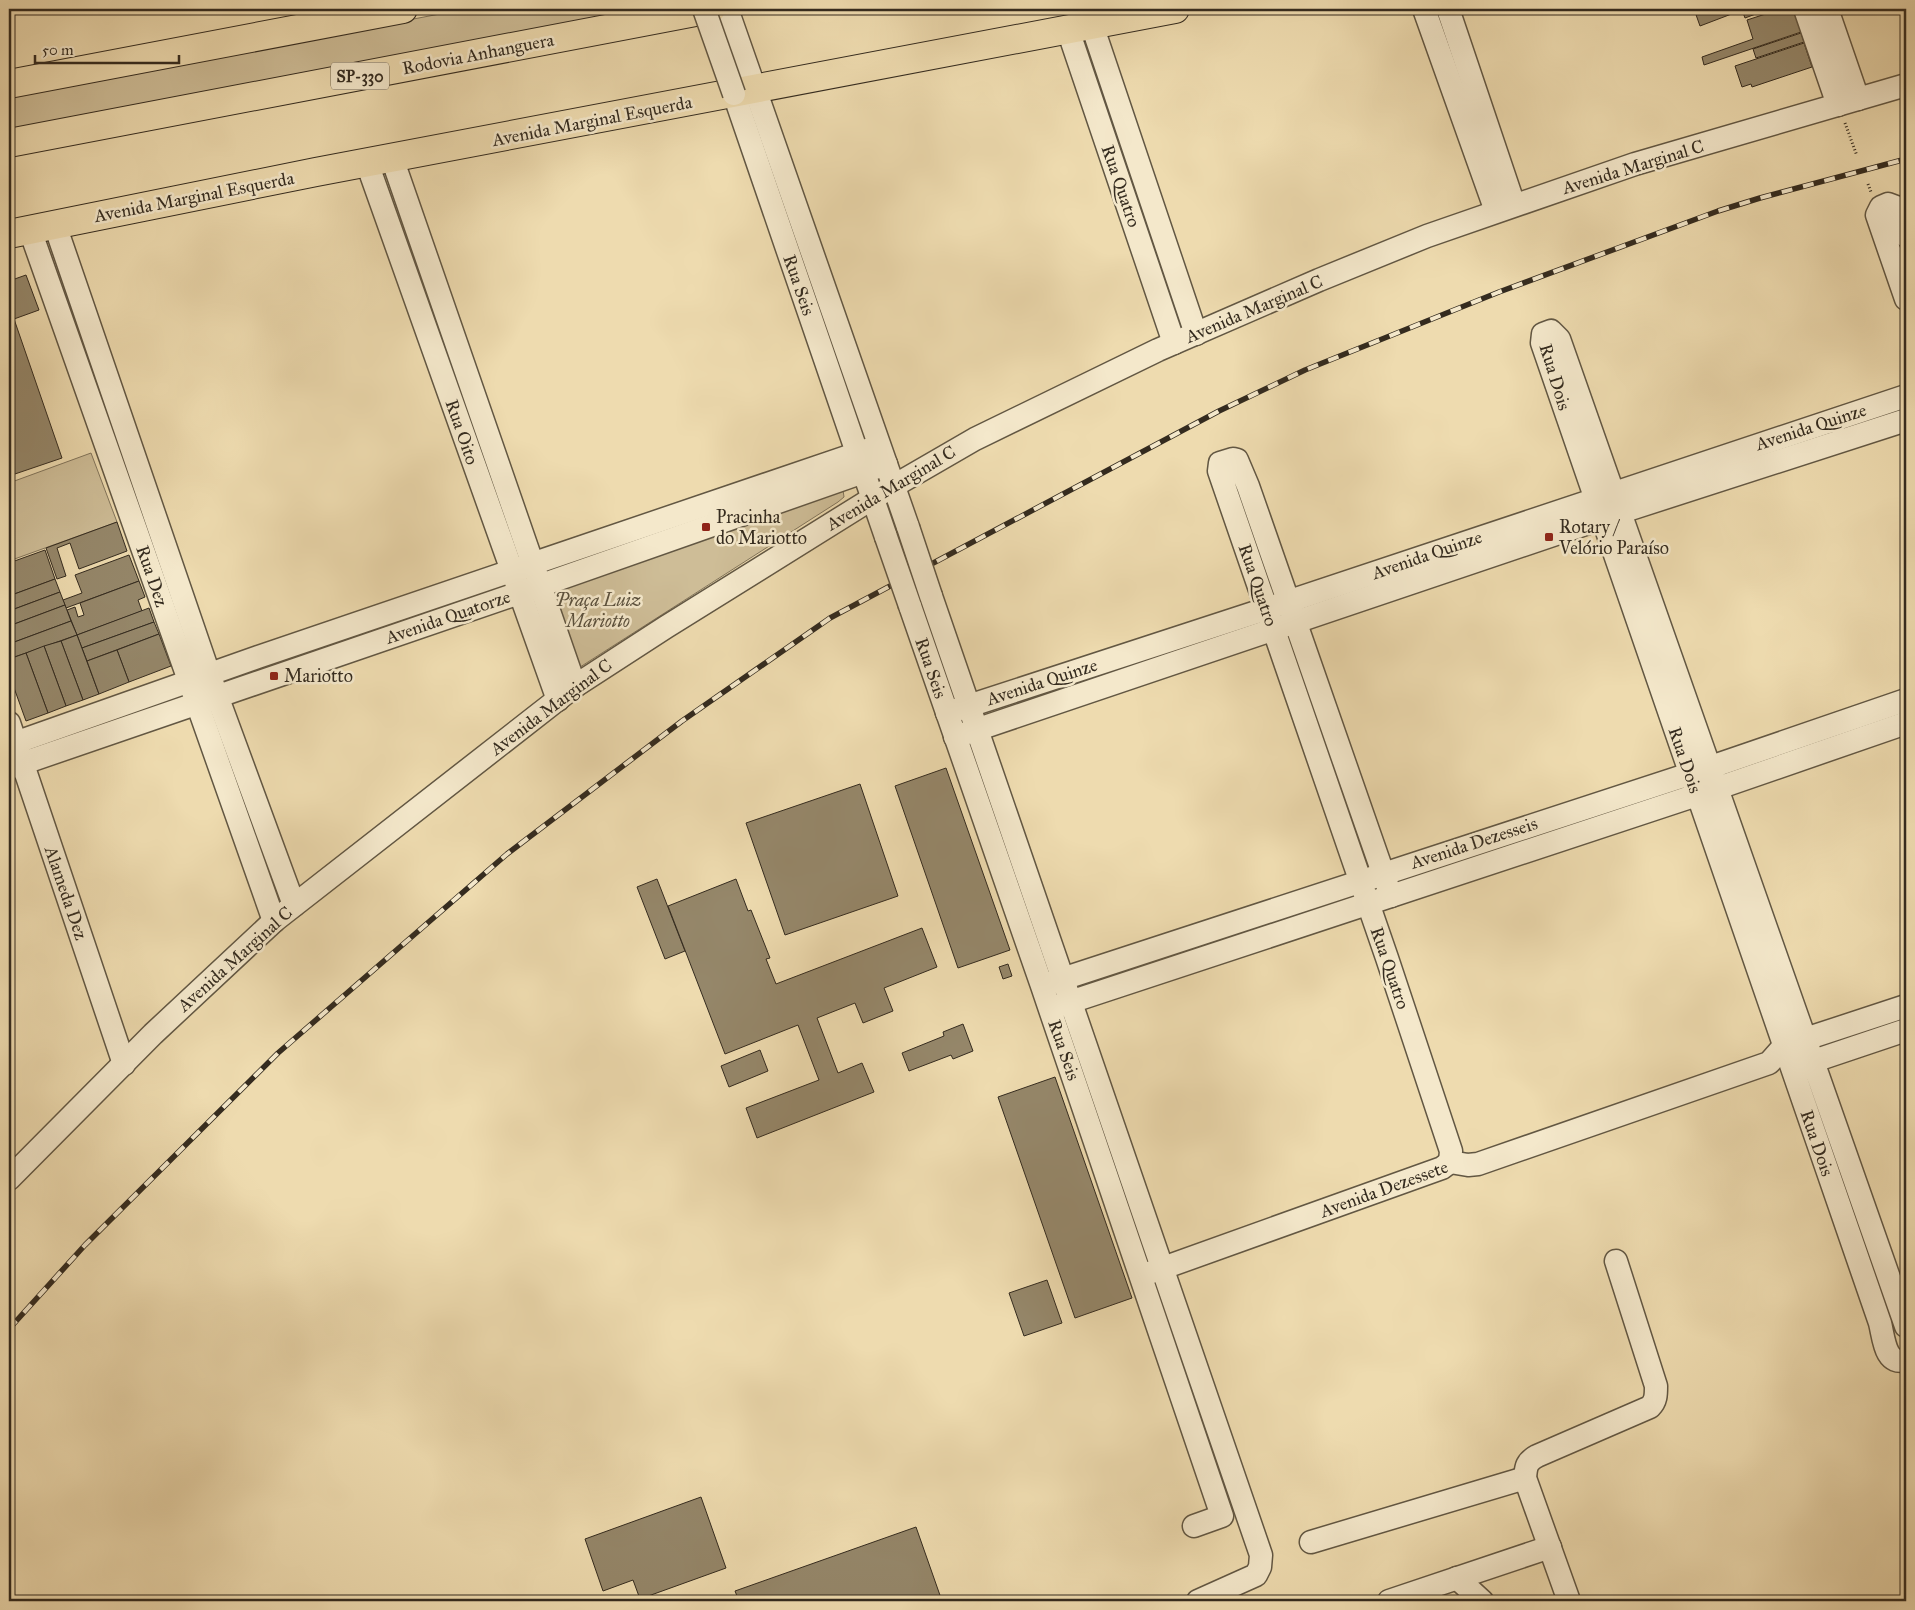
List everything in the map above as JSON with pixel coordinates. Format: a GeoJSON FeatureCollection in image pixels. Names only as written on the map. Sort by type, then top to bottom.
{"type":"FeatureCollection","features":[{"type":"Feature","properties":{"kind":"main road"},"geometry":{"type":"LineString","coordinates":[[9,84],[402,9]]}},
{"type":"Feature","properties":{"kind":"main road","name":"Rodovia Anhanguera"},"geometry":{"type":"LineString","coordinates":[[9,143],[711,9]]}},
{"type":"Feature","properties":{"kind":"main road","name":"Avenida Marginal Esquerda"},"geometry":{"type":"LineString","coordinates":[[31,230],[380,160],[1175,9]]}},
{"type":"Feature","properties":{"kind":"street","name":"Rua Seis"},"geometry":{"type":"LineString","coordinates":[[704,9],[745,92],[798,218],[894,486],[1261,1555],[1260,1567],[1256,1575],[1198,1601]]}},
{"type":"Feature","properties":{"kind":"street","name":"Rua Seis"},"geometry":{"type":"LineString","coordinates":[[726,9],[745,92],[860,463],[1050,1009],[1222,1516],[1194,1526]]}},
{"type":"Feature","properties":{"kind":"street"},"geometry":{"type":"LineString","coordinates":[[1424,9],[1505,208]]}},
{"type":"Feature","properties":{"kind":"street"},"geometry":{"type":"LineString","coordinates":[[1448,9],[1505,208]]}},
{"type":"Feature","properties":{"kind":"street"},"geometry":{"type":"LineString","coordinates":[[1806,9],[1848,102]]}},
{"type":"Feature","properties":{"kind":"street"},"geometry":{"type":"LineString","coordinates":[[1827,9],[1848,102]]}},
{"type":"Feature","properties":{"kind":"street","name":"Rua Quatro"},"geometry":{"type":"LineString","coordinates":[[1080,27],[1196,334]]}},
{"type":"Feature","properties":{"kind":"street","name":"Rua Quatro"},"geometry":{"type":"LineString","coordinates":[[1080,27],[1174,343]]}},
{"type":"Feature","properties":{"kind":"street","name":"Avenida Marginal C"},"geometry":{"type":"LineString","coordinates":[[9,1179],[124,1064],[274,921],[294,905],[575,686],[872,498],[975,439],[1174,343],[1418,239],[1635,164],[1906,85]]}},
{"type":"Feature","properties":{"kind":"street","name":"Rua Oito"},"geometry":{"type":"LineString","coordinates":[[380,160],[540,584],[575,686]]}},
{"type":"Feature","properties":{"kind":"street","name":"Rua Oito"},"geometry":{"type":"LineString","coordinates":[[380,160],[511,571],[558,700]]}},
{"type":"Feature","properties":{"kind":"street"},"geometry":{"type":"LineString","coordinates":[[1906,236],[1896,207],[1888,204],[1881,207],[1877,215],[1906,299]]}},
{"type":"Feature","properties":{"kind":"street","name":"Rua Dez"},"geometry":{"type":"LineString","coordinates":[[31,230],[199,678],[217,696],[294,905]]}},
{"type":"Feature","properties":{"kind":"street","name":"Rua Dois"},"geometry":{"type":"LineString","coordinates":[[1608,506],[1542,344],[1543,334],[1547,332],[1551,331],[1559,339],[1608,506],[1704,781],[1806,1039],[1906,1326]]}},
{"type":"Feature","properties":{"kind":"street","name":"Avenida Quinze"},"geometry":{"type":"LineString","coordinates":[[947,713],[1270,619],[1296,622],[1906,396]]}},
{"type":"Feature","properties":{"kind":"street","name":"Avenida Quinze"},"geometry":{"type":"LineString","coordinates":[[955,737],[1270,619],[1288,601],[1906,420]]}},
{"type":"Feature","properties":{"kind":"street","name":"Avenida Quatorze"},"geometry":{"type":"LineString","coordinates":[[13,748],[196,703],[217,696],[519,592],[882,455]]}},
{"type":"Feature","properties":{"kind":"street","name":"Rua Quatro"},"geometry":{"type":"LineString","coordinates":[[1392,896],[1248,486],[1237,460],[1233,459],[1220,463],[1219,471],[1368,903],[1451,1151],[1450,1162]]}},
{"type":"Feature","properties":{"kind":"street","name":"Avenida Quatorze"},"geometry":{"type":"LineString","coordinates":[[13,748],[199,678],[532,563],[860,463]]}},
{"type":"Feature","properties":{"kind":"street"},"geometry":{"type":"LineString","coordinates":[[1227,494],[1248,486]]}},
{"type":"Feature","properties":{"kind":"street","name":"Rua Dez"},"geometry":{"type":"LineString","coordinates":[[199,678],[196,703],[274,921]]}},
{"type":"Feature","properties":{"kind":"street","name":"Avenida Dezesseis"},"geometry":{"type":"LineString","coordinates":[[1050,1009],[1392,896],[1704,781],[1906,700]]}},
{"type":"Feature","properties":{"kind":"street","name":"Avenida Dezesseis"},"geometry":{"type":"LineString","coordinates":[[1042,986],[1384,873],[1906,724]]}},
{"type":"Feature","properties":{"kind":"street","name":"Alameda Dez"},"geometry":{"type":"LineString","coordinates":[[13,748],[124,1064]]}},
{"type":"Feature","properties":{"kind":"street","name":"Rua Dois"},"geometry":{"type":"LineString","coordinates":[[1704,781],[1776,1054],[1791,1068],[1880,1323],[1885,1346]]}},
{"type":"Feature","properties":{"kind":"street","name":"Avenida Dezessete"},"geometry":{"type":"LineString","coordinates":[[1138,1266],[1442,1168],[1450,1162],[1468,1165],[1478,1164],[1776,1054],[1806,1039],[1906,1006]]}},
{"type":"Feature","properties":{"kind":"street"},"geometry":{"type":"LineString","coordinates":[[1791,1068],[1906,1030]]}},
{"type":"Feature","properties":{"kind":"street"},"geometry":{"type":"LineString","coordinates":[[1569,1601],[1525,1478],[1526,1467],[1532,1459],[1650,1407],[1654,1402],[1656,1386],[1616,1261]]}},
{"type":"Feature","properties":{"kind":"street"},"geometry":{"type":"LineString","coordinates":[[1905,1361],[1898,1362],[1893,1360],[1885,1346],[1906,1338]]}},
{"type":"Feature","properties":{"kind":"street"},"geometry":{"type":"LineString","coordinates":[[1311,1542],[1525,1478]]}},
{"type":"Feature","properties":{"kind":"street"},"geometry":{"type":"LineString","coordinates":[[1390,1601],[1550,1547]]}},
{"type":"Feature","properties":{"kind":"street"},"geometry":{"type":"LineString","coordinates":[[1457,1578],[1482,1601]]}},
{"type":"Feature","properties":{"kind":"path"},"geometry":{"type":"LineString","coordinates":[[1848,102],[1857,156]]}},
{"type":"Feature","properties":{"kind":"green space"},"geometry":{"type":"Polygon","coordinates":[[[466,9],[648,9],[9,132],[9,96],[466,9]]]}},
{"type":"Feature","properties":{"kind":"green space"},"geometry":{"type":"Polygon","coordinates":[[[91,453],[117,522],[9,561],[9,483],[91,453]]]}},
{"type":"Feature","properties":{"kind":"green space","name":"Praça Luiz Mariotto"},"geometry":{"type":"Polygon","coordinates":[[[843,490],[844,497],[838,502],[577,669],[548,587],[843,490]]]}},
{"type":"Feature","properties":{"kind":"building"},"geometry":{"type":"Polygon","coordinates":[[[1694,9],[1769,9],[1745,18],[1742,10],[1700,26],[1694,9]]]}},
{"type":"Feature","properties":{"kind":"building"},"geometry":{"type":"Polygon","coordinates":[[[1781,9],[1793,9],[1801,32],[1704,65],[1702,57],[1753,39],[1747,20],[1781,9]]]}},
{"type":"Feature","properties":{"kind":"building"},"geometry":{"type":"Polygon","coordinates":[[[1801,33],[1804,42],[1756,58],[1753,49],[1801,33]]]}},
{"type":"Feature","properties":{"kind":"building"},"geometry":{"type":"Polygon","coordinates":[[[1804,43],[1812,67],[1752,87],[1751,84],[1742,87],[1735,66],[1804,43]]]}},
{"type":"Feature","properties":{"kind":"building"},"geometry":{"type":"Polygon","coordinates":[[[26,275],[39,310],[14,319],[62,458],[9,476],[9,281],[26,275]]]}},
{"type":"Feature","properties":{"kind":"building"},"geometry":{"type":"Polygon","coordinates":[[[117,522],[127,551],[79,569],[70,543],[57,548],[66,576],[57,579],[46,548],[117,522]]]}},
{"type":"Feature","properties":{"kind":"building"},"geometry":{"type":"Polygon","coordinates":[[[45,550],[55,579],[9,596],[9,563],[45,550]]]}},
{"type":"Feature","properties":{"kind":"building"},"geometry":{"type":"Polygon","coordinates":[[[129,555],[139,581],[66,608],[63,600],[82,593],[75,575],[129,555]]]}},
{"type":"Feature","properties":{"kind":"building"},"geometry":{"type":"Polygon","coordinates":[[[55,579],[60,592],[9,611],[9,596],[55,579]]]}},
{"type":"Feature","properties":{"kind":"building"},"geometry":{"type":"Polygon","coordinates":[[[139,581],[145,597],[138,600],[142,611],[77,635],[67,610],[75,607],[78,617],[84,615],[80,603],[139,581]]]}},
{"type":"Feature","properties":{"kind":"building"},"geometry":{"type":"Polygon","coordinates":[[[60,592],[65,605],[9,626],[9,611],[60,592]]]}},
{"type":"Feature","properties":{"kind":"building"},"geometry":{"type":"Polygon","coordinates":[[[65,605],[71,621],[9,644],[9,626],[65,605]]]}},
{"type":"Feature","properties":{"kind":"building"},"geometry":{"type":"Polygon","coordinates":[[[149,608],[154,622],[82,648],[77,635],[149,608]]]}},
{"type":"Feature","properties":{"kind":"building"},"geometry":{"type":"Polygon","coordinates":[[[71,621],[77,635],[9,659],[9,644],[71,621]]]}},
{"type":"Feature","properties":{"kind":"building"},"geometry":{"type":"Polygon","coordinates":[[[154,622],[159,634],[87,661],[82,648],[154,622]]]}},
{"type":"Feature","properties":{"kind":"building"},"geometry":{"type":"Polygon","coordinates":[[[159,634],[171,666],[129,682],[117,650],[159,634]]]}},
{"type":"Feature","properties":{"kind":"building"},"geometry":{"type":"Polygon","coordinates":[[[77,635],[99,694],[83,700],[61,641],[77,635]]]}},
{"type":"Feature","properties":{"kind":"building"},"geometry":{"type":"Polygon","coordinates":[[[61,641],[83,700],[66,706],[44,646],[61,641]]]}},
{"type":"Feature","properties":{"kind":"building"},"geometry":{"type":"Polygon","coordinates":[[[44,646],[66,706],[48,713],[26,653],[44,646]]]}},
{"type":"Feature","properties":{"kind":"building"},"geometry":{"type":"Polygon","coordinates":[[[117,650],[129,682],[99,694],[87,661],[117,650]]]}},
{"type":"Feature","properties":{"kind":"building"},"geometry":{"type":"Polygon","coordinates":[[[26,653],[48,713],[26,721],[9,674],[9,659],[26,653]]]}},
{"type":"Feature","properties":{"kind":"building"},"geometry":{"type":"Polygon","coordinates":[[[946,768],[1010,950],[958,968],[895,786],[946,768]]]}},
{"type":"Feature","properties":{"kind":"building"},"geometry":{"type":"Polygon","coordinates":[[[860,784],[898,896],[785,935],[746,823],[860,784]]]}},
{"type":"Feature","properties":{"kind":"building"},"geometry":{"type":"Polygon","coordinates":[[[657,879],[685,951],[665,959],[637,887],[657,879]]]}},
{"type":"Feature","properties":{"kind":"building"},"geometry":{"type":"Polygon","coordinates":[[[736,879],[748,911],[751,910],[770,958],[766,959],[776,984],[922,928],[937,967],[884,988],[893,1011],[863,1023],[855,1003],[817,1018],[838,1073],[862,1063],[874,1092],[757,1138],[746,1108],[819,1080],[798,1025],[725,1054],[668,906],[736,879]]]}},
{"type":"Feature","properties":{"kind":"building"},"geometry":{"type":"Polygon","coordinates":[[[1008,964],[1012,976],[1003,979],[999,967],[1008,964]]]}},
{"type":"Feature","properties":{"kind":"building"},"geometry":{"type":"Polygon","coordinates":[[[963,1024],[973,1051],[953,1059],[951,1055],[909,1071],[902,1053],[944,1036],[943,1032],[963,1024]]]}},
{"type":"Feature","properties":{"kind":"building"},"geometry":{"type":"Polygon","coordinates":[[[760,1050],[768,1071],[729,1087],[721,1066],[760,1050]]]}},
{"type":"Feature","properties":{"kind":"building"},"geometry":{"type":"Polygon","coordinates":[[[1055,1077],[1132,1298],[1075,1318],[998,1097],[1055,1077]]]}},
{"type":"Feature","properties":{"kind":"building"},"geometry":{"type":"Polygon","coordinates":[[[1047,1280],[1062,1323],[1024,1336],[1009,1293],[1047,1280]]]}},
{"type":"Feature","properties":{"kind":"building"},"geometry":{"type":"Polygon","coordinates":[[[701,1497],[726,1568],[640,1599],[633,1580],[603,1591],[585,1539],[701,1497]]]}},
{"type":"Feature","properties":{"kind":"building"},"geometry":{"type":"Polygon","coordinates":[[[916,1527],[942,1601],[739,1601],[735,1591],[916,1527]]]}},
{"type":"Feature","properties":{"kind":"railway"},"geometry":{"type":"LineString","coordinates":[[9,1329],[85,1245],[278,1053],[507,854],[682,721],[830,618],[1219,411],[1305,370],[1499,292],[1718,211],[1906,159]]}},
{"type":"Feature","properties":{"kind":"place","name":"Pracinha do Mariotto"},"geometry":{"type":"Point","coordinates":[706,527]}},
{"type":"Feature","properties":{"kind":"place","name":"Rotary / Velório Paraíso"},"geometry":{"type":"Point","coordinates":[1549,537]}},
{"type":"Feature","properties":{"kind":"place","name":"Mariotto"},"geometry":{"type":"Point","coordinates":[274,676]}}]}
